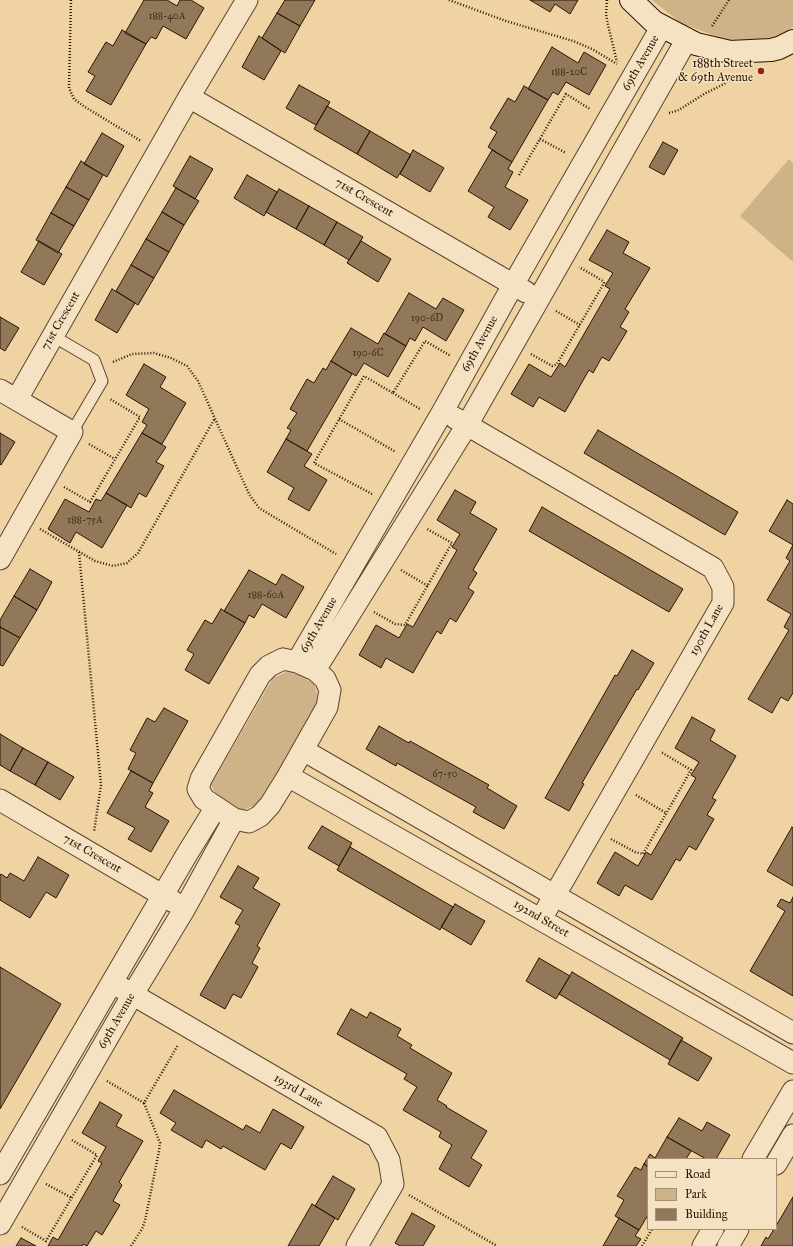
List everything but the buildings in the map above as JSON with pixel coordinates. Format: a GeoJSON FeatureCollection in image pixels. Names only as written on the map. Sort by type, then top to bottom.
{"type":"FeatureCollection","features":[{"type":"Feature","properties":{"kind":"street","name":"71st Crescent"},"geometry":{"type":"LineString","coordinates":[[79,437],[8,395],[53,336],[189,97],[247,0]]}},
{"type":"Feature","properties":{"kind":"street"},"geometry":{"type":"LineString","coordinates":[[631,0],[654,22],[696,44],[730,52],[771,50],[788,47]]}},
{"type":"Feature","properties":{"kind":"street","name":"69th Avenue"},"geometry":{"type":"LineString","coordinates":[[306,666],[433,410],[513,285],[662,26]]}},
{"type":"Feature","properties":{"kind":"street","name":"69th Avenue"},"geometry":{"type":"LineString","coordinates":[[306,666],[467,425],[545,303],[687,39]]}},
{"type":"Feature","properties":{"kind":"street","name":"71st Crescent"},"geometry":{"type":"LineString","coordinates":[[189,97],[545,303]]}},
{"type":"Feature","properties":{"kind":"street","name":"190th Lane"},"geometry":{"type":"LineString","coordinates":[[433,410],[467,425],[713,568],[723,587],[723,603],[541,919]]}},
{"type":"Feature","properties":{"kind":"street"},"geometry":{"type":"LineString","coordinates":[[0,559],[79,437]]}},
{"type":"Feature","properties":{"kind":"street","name":"69th Avenue"},"geometry":{"type":"LineString","coordinates":[[283,659],[306,666],[325,679],[330,690],[327,707],[303,750],[270,805],[260,816],[249,822],[234,819],[216,808],[204,799],[198,788],[201,779],[260,675],[269,666],[283,659]]}},
{"type":"Feature","properties":{"kind":"street"},"geometry":{"type":"LineString","coordinates":[[303,750],[793,1033]]}},
{"type":"Feature","properties":{"kind":"street","name":"192nd Street"},"geometry":{"type":"LineString","coordinates":[[288,776],[793,1063]]}},
{"type":"Feature","properties":{"kind":"street","name":"71st Crescent"},"geometry":{"type":"LineString","coordinates":[[0,800],[185,908]]}},
{"type":"Feature","properties":{"kind":"street","name":"69th Avenue"},"geometry":{"type":"LineString","coordinates":[[0,1174],[113,983],[163,895],[216,808]]}},
{"type":"Feature","properties":{"kind":"street","name":"69th Avenue"},"geometry":{"type":"LineString","coordinates":[[9,1224],[132,994],[185,908],[234,819]]}},
{"type":"Feature","properties":{"kind":"street","name":"193rd Lane"},"geometry":{"type":"LineString","coordinates":[[113,983],[377,1137],[389,1160],[393,1184],[357,1246]]}},
{"type":"Feature","properties":{"kind":"street"},"geometry":{"type":"LineString","coordinates":[[754,1158],[793,1091]]}},
{"type":"Feature","properties":{"kind":"street"},"geometry":{"type":"LineString","coordinates":[[777,1162],[793,1135]]}},
{"type":"Feature","properties":{"kind":"street"},"geometry":{"type":"LineString","coordinates":[[703,1246],[712,1230]]}},
{"type":"Feature","properties":{"kind":"street"},"geometry":{"type":"LineString","coordinates":[[728,1246],[737,1230]]}},
{"type":"Feature","properties":{"kind":"lane"},"geometry":{"type":"LineString","coordinates":[[53,336],[94,360],[102,381],[79,437]]}},
{"type":"Feature","properties":{"kind":"path"},"geometry":{"type":"LineString","coordinates":[[71,0],[69,88],[74,99],[85,108],[145,144]]}},
{"type":"Feature","properties":{"kind":"path"},"geometry":{"type":"LineString","coordinates":[[449,0],[506,21],[573,41],[592,49],[622,68]]}},
{"type":"Feature","properties":{"kind":"path"},"geometry":{"type":"LineString","coordinates":[[607,0],[606,14],[617,64]]}},
{"type":"Feature","properties":{"kind":"path"},"geometry":{"type":"LineString","coordinates":[[711,28],[729,0]]}},
{"type":"Feature","properties":{"kind":"path"},"geometry":{"type":"LineString","coordinates":[[663,114],[679,110],[734,77]]}},
{"type":"Feature","properties":{"kind":"path"},"geometry":{"type":"LineString","coordinates":[[519,175],[566,94],[596,112]]}},
{"type":"Feature","properties":{"kind":"path"},"geometry":{"type":"LineString","coordinates":[[540,139],[570,155]]}},
{"type":"Feature","properties":{"kind":"path"},"geometry":{"type":"LineString","coordinates":[[525,351],[552,366],[555,365],[580,325],[604,283],[575,265]]}},
{"type":"Feature","properties":{"kind":"path"},"geometry":{"type":"LineString","coordinates":[[545,303],[580,325]]}},
{"type":"Feature","properties":{"kind":"path"},"geometry":{"type":"LineString","coordinates":[[393,392],[425,341],[454,357]]}},
{"type":"Feature","properties":{"kind":"path"},"geometry":{"type":"LineString","coordinates":[[113,362],[132,354],[154,353],[171,358],[187,366],[198,381],[249,494],[259,508],[338,554]]}},
{"type":"Feature","properties":{"kind":"path"},"geometry":{"type":"LineString","coordinates":[[373,495],[314,463],[364,376],[393,392],[433,410]]}},
{"type":"Feature","properties":{"kind":"path"},"geometry":{"type":"LineString","coordinates":[[60,485],[90,502],[140,416],[109,399]]}},
{"type":"Feature","properties":{"kind":"path"},"geometry":{"type":"LineString","coordinates":[[36,527],[95,561],[113,566],[127,563],[138,553],[215,418]]}},
{"type":"Feature","properties":{"kind":"path"},"geometry":{"type":"LineString","coordinates":[[339,419],[398,453]]}},
{"type":"Feature","properties":{"kind":"path"},"geometry":{"type":"LineString","coordinates":[[79,437],[115,459]]}},
{"type":"Feature","properties":{"kind":"path"},"geometry":{"type":"LineString","coordinates":[[373,612],[395,624],[405,625],[428,586],[452,543],[423,527]]}},
{"type":"Feature","properties":{"kind":"path"},"geometry":{"type":"LineString","coordinates":[[79,552],[101,785],[93,837]]}},
{"type":"Feature","properties":{"kind":"path"},"geometry":{"type":"LineString","coordinates":[[398,569],[428,586]]}},
{"type":"Feature","properties":{"kind":"path"},"geometry":{"type":"LineString","coordinates":[[611,838],[635,852],[643,854],[691,770],[661,752]]}},
{"type":"Feature","properties":{"kind":"path"},"geometry":{"type":"LineString","coordinates":[[636,795],[666,813]]}},
{"type":"Feature","properties":{"kind":"path"},"geometry":{"type":"LineString","coordinates":[[144,1103],[180,1041]]}},
{"type":"Feature","properties":{"kind":"path"},"geometry":{"type":"LineString","coordinates":[[103,1079],[144,1103],[160,1143],[145,1221],[142,1229],[131,1246]]}},
{"type":"Feature","properties":{"kind":"path"},"geometry":{"type":"LineString","coordinates":[[9,1224],[46,1241],[97,1155],[68,1138]]}},
{"type":"Feature","properties":{"kind":"path"},"geometry":{"type":"LineString","coordinates":[[42,1182],[72,1198]]}},
{"type":"Feature","properties":{"kind":"path"},"geometry":{"type":"LineString","coordinates":[[409,1195],[497,1246]]}},
{"type":"Feature","properties":{"kind":"path"},"geometry":{"type":"LineString","coordinates":[[642,1246],[651,1230]]}},
{"type":"Feature","properties":{"kind":"green space"},"geometry":{"type":"Polygon","coordinates":[[[652,0],[793,0],[793,27],[770,40],[734,43],[681,23],[652,0]]]}},
{"type":"Feature","properties":{"kind":"green space"},"geometry":{"type":"Polygon","coordinates":[[[789,159],[793,163],[793,262],[740,216],[789,159]]]}},
{"type":"Feature","properties":{"kind":"green space"},"geometry":{"type":"Polygon","coordinates":[[[291,670],[314,684],[320,704],[262,803],[240,811],[219,800],[211,785],[273,678],[291,670]]]}},
{"type":"Feature","properties":{"kind":"place","name":"188th Street & 69th Avenue"},"geometry":{"type":"Point","coordinates":[761,71]}}]}
